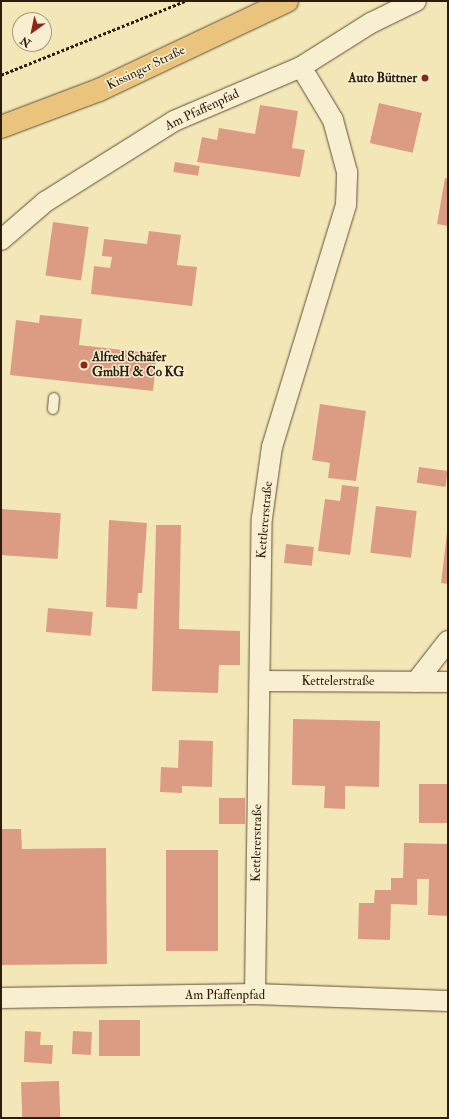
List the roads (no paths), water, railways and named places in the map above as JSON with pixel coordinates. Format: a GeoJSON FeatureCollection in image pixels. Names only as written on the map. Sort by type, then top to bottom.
{"type":"FeatureCollection","features":[{"type":"Feature","properties":{"kind":"main road","name":"Kissinger Straße"},"geometry":{"type":"LineString","coordinates":[[1,127],[99,90],[287,1]]}},
{"type":"Feature","properties":{"kind":"street","name":"Am Pfaffenpfad"},"geometry":{"type":"LineString","coordinates":[[1,240],[45,202],[174,121],[301,67],[371,23],[416,1]]}},
{"type":"Feature","properties":{"kind":"street","name":"Kettlererstraße"},"geometry":{"type":"LineString","coordinates":[[255,994],[262,518],[272,447],[346,205],[347,172],[333,120],[301,67]]}},
{"type":"Feature","properties":{"kind":"street"},"geometry":{"type":"LineString","coordinates":[[416,682],[448,641]]}},
{"type":"Feature","properties":{"kind":"street","name":"Kettelerstraße"},"geometry":{"type":"LineString","coordinates":[[260,681],[448,682]]}},
{"type":"Feature","properties":{"kind":"street","name":"Am Pfaffenpfad"},"geometry":{"type":"LineString","coordinates":[[1,998],[255,994],[448,1001]]}},
{"type":"Feature","properties":{"kind":"lane"},"geometry":{"type":"LineString","coordinates":[[53,409],[54,398]]}},
{"type":"Feature","properties":{"kind":"place","name":"Auto Büttner"},"geometry":{"type":"Point","coordinates":[425,78]}},
{"type":"Feature","properties":{"kind":"place","name":"Alfred Schäfer GmbH & Co KG"},"geometry":{"type":"Point","coordinates":[84,365]}}]}
